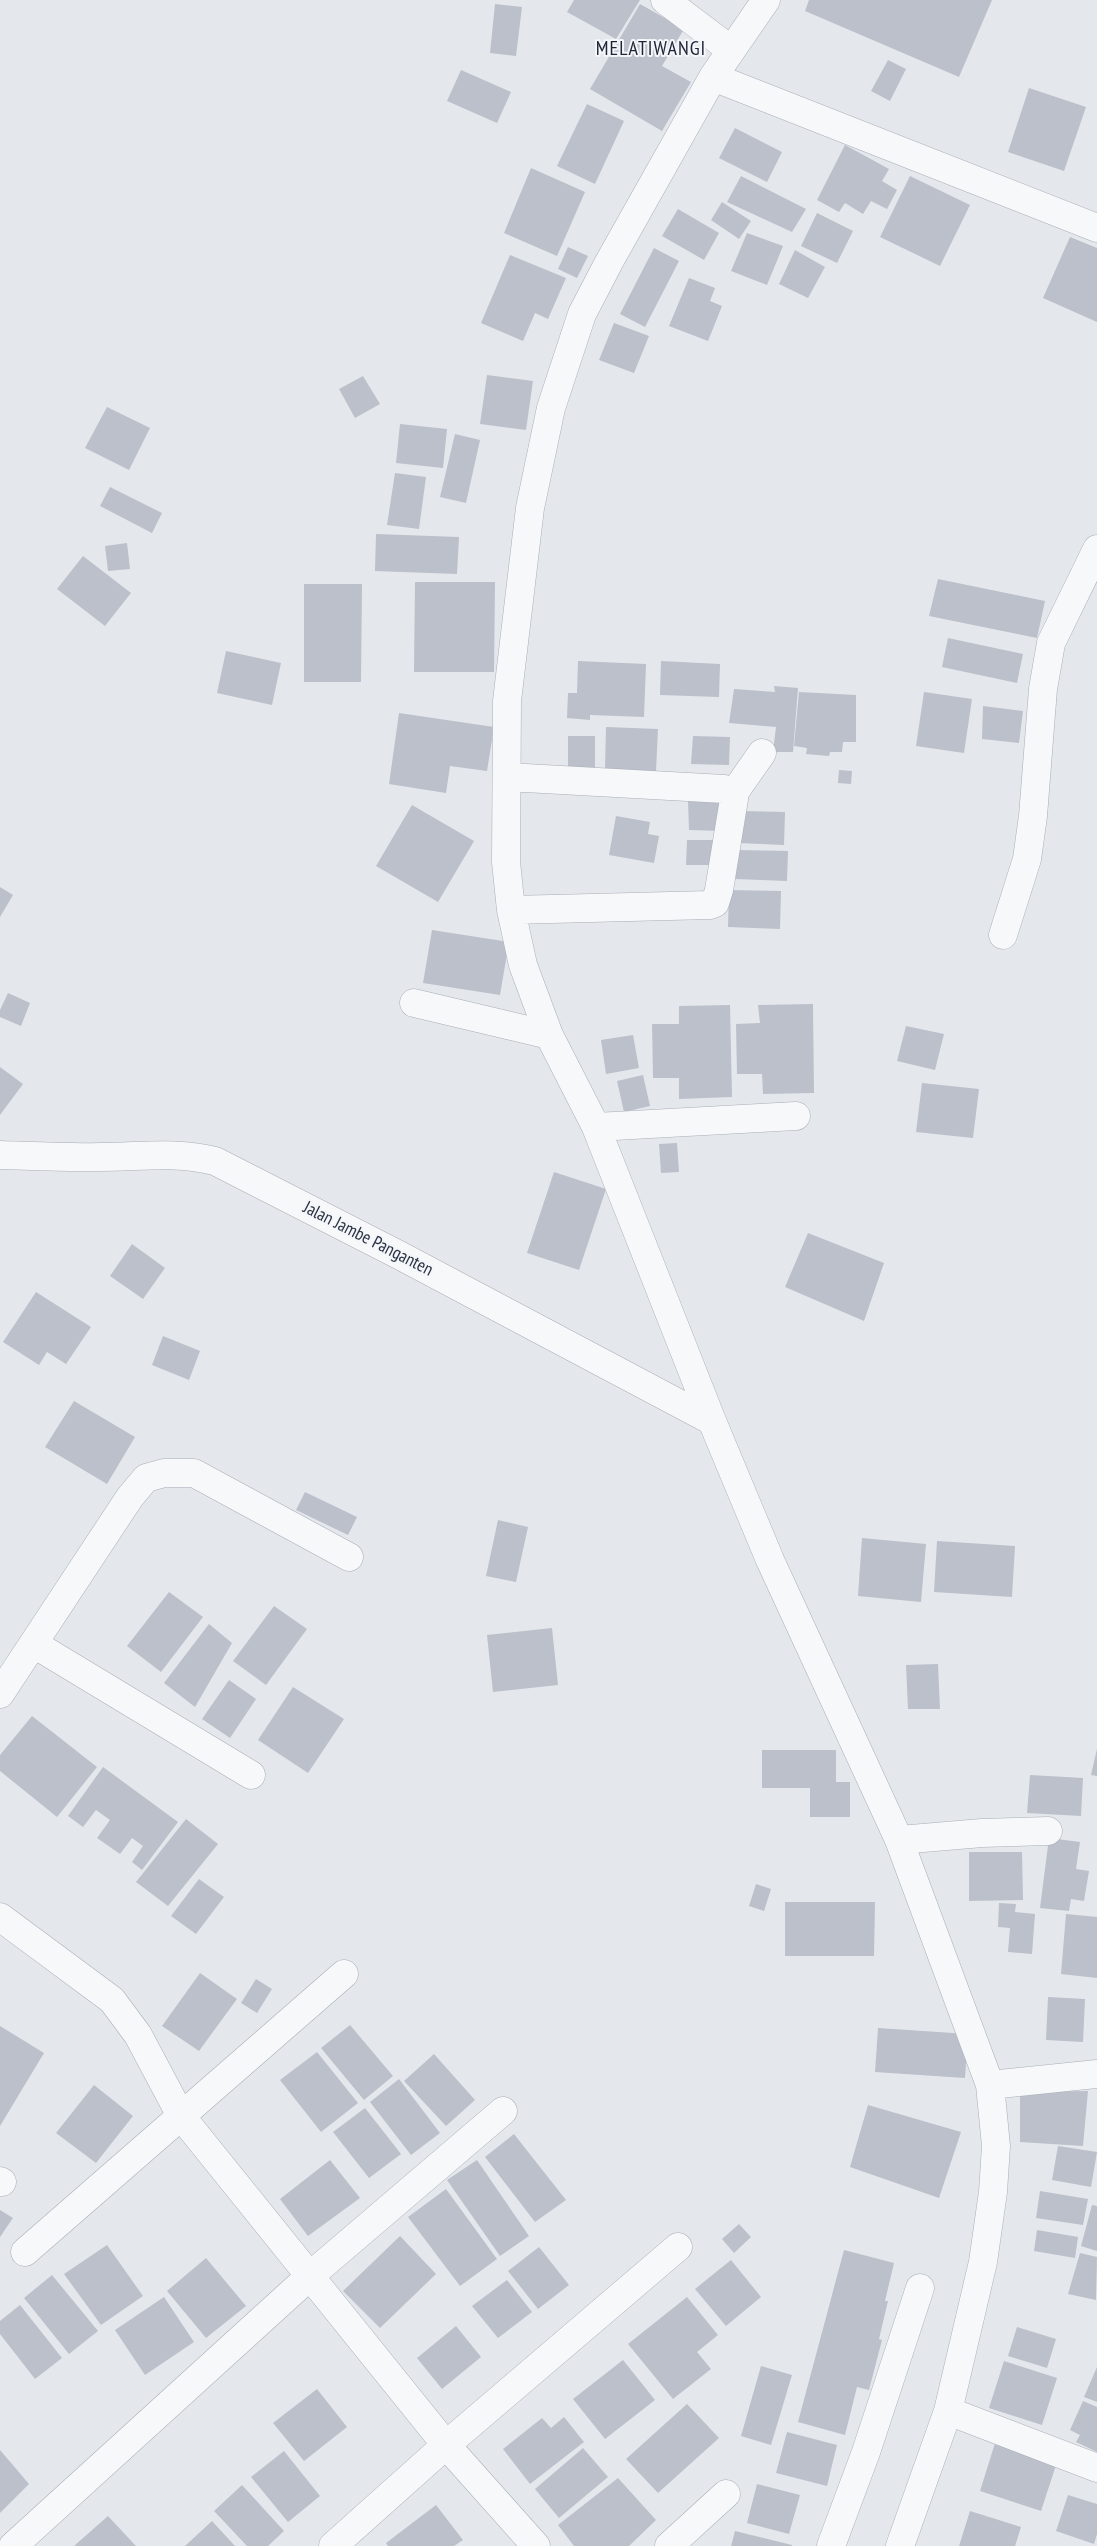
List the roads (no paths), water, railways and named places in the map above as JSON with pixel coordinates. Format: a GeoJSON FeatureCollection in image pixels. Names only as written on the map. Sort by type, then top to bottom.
{"type":"FeatureCollection","features":[{"type":"Feature","properties":{"kind":"street"},"geometry":{"type":"LineString","coordinates":[[665,0],[731,50]]}},
{"type":"Feature","properties":{"kind":"street"},"geometry":{"type":"LineString","coordinates":[[766,0],[713,77],[635,214],[582,314],[551,408],[530,508],[508,691],[506,862],[512,910],[523,965],[550,1035],[596,1127],[712,1420],[770,1560],[899,1840],[990,2085],[996,2146],[993,2192],[983,2262],[948,2411],[900,2546]]}},
{"type":"Feature","properties":{"kind":"street"},"geometry":{"type":"LineString","coordinates":[[713,77],[1097,228]]}},
{"type":"Feature","properties":{"kind":"street"},"geometry":{"type":"LineString","coordinates":[[1003,935],[1027,859],[1033,816],[1043,689],[1051,643],[1097,549]]}},
{"type":"Feature","properties":{"kind":"street"},"geometry":{"type":"LineString","coordinates":[[512,910],[710,905],[714,903],[719,890],[734,793],[762,753]]}},
{"type":"Feature","properties":{"kind":"street"},"geometry":{"type":"LineString","coordinates":[[507,777],[724,789],[734,793]]}},
{"type":"Feature","properties":{"kind":"street"},"geometry":{"type":"LineString","coordinates":[[414,1003],[550,1035]]}},
{"type":"Feature","properties":{"kind":"street"},"geometry":{"type":"LineString","coordinates":[[596,1127],[796,1116]]}},
{"type":"Feature","properties":{"kind":"street","name":"Jalan Jambe Panganten"},"geometry":{"type":"LineString","coordinates":[[0,1155],[101,1157],[162,1154],[195,1156],[215,1161],[408,1259],[712,1420]]}},
{"type":"Feature","properties":{"kind":"street"},"geometry":{"type":"LineString","coordinates":[[0,1694],[130,1497],[146,1478],[164,1473],[194,1473],[349,1557]]}},
{"type":"Feature","properties":{"kind":"street"},"geometry":{"type":"LineString","coordinates":[[34,1644],[252,1775]]}},
{"type":"Feature","properties":{"kind":"street"},"geometry":{"type":"LineString","coordinates":[[899,1840],[982,1833],[1048,1831]]}},
{"type":"Feature","properties":{"kind":"street"},"geometry":{"type":"LineString","coordinates":[[0,1917],[112,2000],[138,2035],[181,2116],[311,2275],[446,2445],[536,2546]]}},
{"type":"Feature","properties":{"kind":"street"},"geometry":{"type":"LineString","coordinates":[[25,2252],[344,1974]]}},
{"type":"Feature","properties":{"kind":"street"},"geometry":{"type":"LineString","coordinates":[[990,2085],[1097,2074]]}},
{"type":"Feature","properties":{"kind":"street"},"geometry":{"type":"LineString","coordinates":[[13,2546],[311,2275],[503,2111]]}},
{"type":"Feature","properties":{"kind":"street"},"geometry":{"type":"LineString","coordinates":[[333,2546],[446,2445],[678,2247]]}},
{"type":"Feature","properties":{"kind":"street"},"geometry":{"type":"LineString","coordinates":[[830,2546],[866,2452],[920,2288]]}},
{"type":"Feature","properties":{"kind":"street"},"geometry":{"type":"LineString","coordinates":[[948,2411],[1097,2468]]}},
{"type":"Feature","properties":{"kind":"street"},"geometry":{"type":"LineString","coordinates":[[669,2546],[726,2494]]}},
{"type":"Feature","properties":{"kind":"district","name":"MELATIWANGI"},"geometry":{"type":"Point","coordinates":[651,49]}}]}
